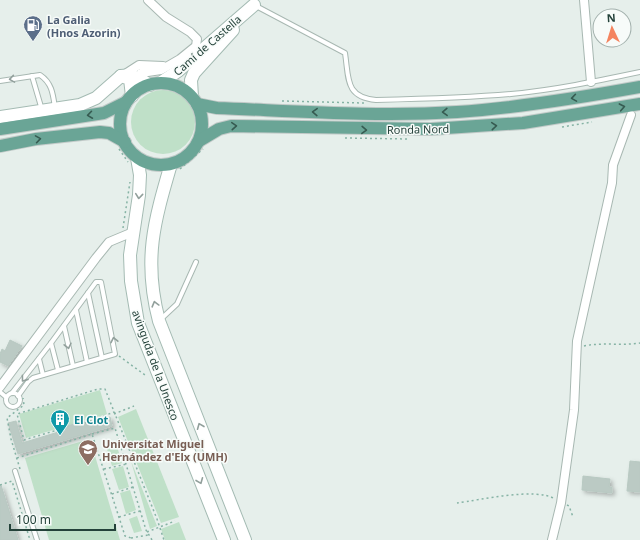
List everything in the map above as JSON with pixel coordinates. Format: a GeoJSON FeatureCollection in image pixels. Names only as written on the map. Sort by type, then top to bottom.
{"type":"FeatureCollection","features":[{"type":"Feature","properties":{"kind":"main road","name":"Camí de Castella"},"geometry":{"type":"LineString","coordinates":[[150,83],[178,71],[255,2]]}},
{"type":"Feature","properties":{"kind":"main road","name":"Camí de Castella"},"geometry":{"type":"LineString","coordinates":[[194,100],[191,80],[194,73],[223,42],[255,2]]}},
{"type":"Feature","properties":{"kind":"main road"},"geometry":{"type":"LineString","coordinates":[[3,115],[80,105],[96,98],[121,76],[130,74],[150,83],[169,84],[183,89],[194,100],[201,124],[198,141]]}},
{"type":"Feature","properties":{"kind":"main road"},"geometry":{"type":"LineString","coordinates":[[120,143],[122,112],[129,99],[130,80],[121,76]]}},
{"type":"Feature","properties":{"kind":"main road"},"geometry":{"type":"LineString","coordinates":[[0,129],[104,113],[129,99],[150,83]]}},
{"type":"Feature","properties":{"kind":"main road","name":"Ronda Nord"},"geometry":{"type":"LineString","coordinates":[[194,100],[217,108],[352,113],[456,112],[537,104],[640,87]]}},
{"type":"Feature","properties":{"kind":"main road","name":"Ronda Nord"},"geometry":{"type":"LineString","coordinates":[[171,164],[191,151],[198,141],[219,129],[231,126],[431,130],[523,123],[640,104]]}},
{"type":"Feature","properties":{"kind":"main road"},"geometry":{"type":"LineString","coordinates":[[0,146],[97,132],[109,133],[120,143],[133,160],[148,163],[171,164]]}},
{"type":"Feature","properties":{"kind":"main road","name":"avinguda de la Unesco"},"geometry":{"type":"LineString","coordinates":[[133,160],[140,175],[140,195],[128,230],[131,281],[138,323],[224,540]]}},
{"type":"Feature","properties":{"kind":"main road","name":"avinguda de la Unesco"},"geometry":{"type":"LineString","coordinates":[[171,164],[155,222],[151,252],[150,276],[153,298],[159,321],[246,540]]}},
{"type":"Feature","properties":{"kind":"street"},"geometry":{"type":"LineString","coordinates":[[148,0],[166,17],[190,32],[197,39],[196,46],[180,59],[157,71],[141,72],[150,83]]}},
{"type":"Feature","properties":{"kind":"street"},"geometry":{"type":"LineString","coordinates":[[584,0],[591,82]]}},
{"type":"Feature","properties":{"kind":"street"},"geometry":{"type":"LineString","coordinates":[[121,76],[139,65],[157,67],[168,65]]}},
{"type":"Feature","properties":{"kind":"street"},"geometry":{"type":"LineString","coordinates":[[552,540],[561,503],[574,410],[576,347],[612,183],[613,165],[631,115]]}},
{"type":"Feature","properties":{"kind":"street"},"geometry":{"type":"LineString","coordinates":[[0,387],[100,252],[109,242],[128,230]]}},
{"type":"Feature","properties":{"kind":"lane"},"geometry":{"type":"LineString","coordinates":[[255,2],[344,53],[350,82],[354,93],[363,98],[376,100],[474,97],[549,90],[640,72]]}},
{"type":"Feature","properties":{"kind":"lane"},"geometry":{"type":"LineString","coordinates":[[0,81],[40,75],[47,80],[52,90],[55,108]]}},
{"type":"Feature","properties":{"kind":"lane"},"geometry":{"type":"LineString","coordinates":[[32,76],[42,110]]}},
{"type":"Feature","properties":{"kind":"lane"},"geometry":{"type":"LineString","coordinates":[[159,321],[177,304],[196,262]]}},
{"type":"Feature","properties":{"kind":"lane"},"geometry":{"type":"LineString","coordinates":[[96,282],[101,282],[116,349],[115,354],[58,370],[28,382],[20,398],[19,405],[13,408],[6,403],[6,397],[12,393],[52,343],[96,282]]}},
{"type":"Feature","properties":{"kind":"lane"},"geometry":{"type":"LineString","coordinates":[[88,293],[102,358]]}},
{"type":"Feature","properties":{"kind":"lane"},"geometry":{"type":"LineString","coordinates":[[76,310],[87,362]]}},
{"type":"Feature","properties":{"kind":"lane"},"geometry":{"type":"LineString","coordinates":[[64,326],[73,366]]}},
{"type":"Feature","properties":{"kind":"lane"},"geometry":{"type":"LineString","coordinates":[[52,343],[58,370]]}},
{"type":"Feature","properties":{"kind":"lane"},"geometry":{"type":"LineString","coordinates":[[39,359],[43,375]]}},
{"type":"Feature","properties":{"kind":"lane"},"geometry":{"type":"LineString","coordinates":[[0,392],[6,397]]}},
{"type":"Feature","properties":{"kind":"lane"},"geometry":{"type":"LineString","coordinates":[[12,393],[21,396]]}},
{"type":"Feature","properties":{"kind":"lane"},"geometry":{"type":"LineString","coordinates":[[15,473],[35,540]]}},
{"type":"Feature","properties":{"kind":"path"},"geometry":{"type":"LineString","coordinates":[[120,143],[133,160]]}},
{"type":"Feature","properties":{"kind":"path"},"geometry":{"type":"LineString","coordinates":[[128,230],[131,177]]}},
{"type":"Feature","properties":{"kind":"path"},"geometry":{"type":"LineString","coordinates":[[576,347],[598,343],[624,346],[640,343]]}},
{"type":"Feature","properties":{"kind":"path"},"geometry":{"type":"LineString","coordinates":[[118,354],[146,375]]}},
{"type":"Feature","properties":{"kind":"path"},"geometry":{"type":"LineString","coordinates":[[64,428],[24,440],[17,414],[105,389],[164,540]]}},
{"type":"Feature","properties":{"kind":"path"},"geometry":{"type":"LineString","coordinates":[[21,396],[24,405],[7,418],[7,424],[22,472]]}},
{"type":"Feature","properties":{"kind":"path"},"geometry":{"type":"LineString","coordinates":[[84,422],[134,406]]}},
{"type":"Feature","properties":{"kind":"path"},"geometry":{"type":"LineString","coordinates":[[17,458],[115,428],[140,511],[148,535],[152,540]]}},
{"type":"Feature","properties":{"kind":"path"},"geometry":{"type":"LineString","coordinates":[[92,434],[125,536],[132,539],[148,535]]}},
{"type":"Feature","properties":{"kind":"path"},"geometry":{"type":"LineString","coordinates":[[104,469],[127,464]]}},
{"type":"Feature","properties":{"kind":"path"},"geometry":{"type":"LineString","coordinates":[[0,485],[12,481],[30,540]]}},
{"type":"Feature","properties":{"kind":"path"},"geometry":{"type":"LineString","coordinates":[[112,494],[133,487]]}},
{"type":"Feature","properties":{"kind":"path"},"geometry":{"type":"LineString","coordinates":[[457,503],[514,494],[548,494],[561,503],[569,506],[573,517]]}},
{"type":"Feature","properties":{"kind":"path"},"geometry":{"type":"LineString","coordinates":[[119,517],[140,511]]}},
{"type":"Feature","properties":{"kind":"path"},"geometry":{"type":"LineString","coordinates":[[147,532],[175,521]]}},
{"type":"Feature","properties":{"kind":"green space"},"geometry":{"type":"Polygon","coordinates":[[[163,90],[181,96],[189,104],[195,122],[189,140],[181,148],[163,154],[145,148],[137,140],[131,122],[137,104],[145,96],[163,90]]]}},
{"type":"Feature","properties":{"kind":"green space"},"geometry":{"type":"Polygon","coordinates":[[[100,390],[107,414],[26,438],[19,414],[100,390]]]}},
{"type":"Feature","properties":{"kind":"green space"},"geometry":{"type":"Polygon","coordinates":[[[136,409],[179,517],[161,523],[118,417],[136,409]]]}},
{"type":"Feature","properties":{"kind":"green space"},"geometry":{"type":"Polygon","coordinates":[[[90,439],[120,540],[49,540],[25,458],[90,439]]]}},
{"type":"Feature","properties":{"kind":"green space"},"geometry":{"type":"Polygon","coordinates":[[[116,443],[122,463],[112,466],[106,446],[116,443]]]}},
{"type":"Feature","properties":{"kind":"green space"},"geometry":{"type":"Polygon","coordinates":[[[131,461],[157,526],[150,529],[131,461]]]}},
{"type":"Feature","properties":{"kind":"green space"},"geometry":{"type":"Polygon","coordinates":[[[123,466],[129,487],[119,490],[112,469],[123,466]]]}},
{"type":"Feature","properties":{"kind":"green space"},"geometry":{"type":"Polygon","coordinates":[[[130,490],[136,510],[126,514],[120,493],[130,490]]]}},
{"type":"Feature","properties":{"kind":"green space"},"geometry":{"type":"Polygon","coordinates":[[[137,516],[142,531],[134,533],[129,519],[137,516]]]}},
{"type":"Feature","properties":{"kind":"green space"},"geometry":{"type":"Polygon","coordinates":[[[179,522],[186,540],[165,540],[161,529],[179,522]]]}},
{"type":"Feature","properties":{"kind":"building"},"geometry":{"type":"Polygon","coordinates":[[[10,340],[22,346],[8,366],[0,362],[0,354],[2,349],[5,351],[10,340]]]}},
{"type":"Feature","properties":{"kind":"building","name":"El Clot"},"geometry":{"type":"Polygon","coordinates":[[[110,417],[112,426],[18,454],[8,423],[16,421],[22,443],[65,430],[64,427],[84,421],[85,424],[110,417]]]}},
{"type":"Feature","properties":{"kind":"building"},"geometry":{"type":"Polygon","coordinates":[[[630,461],[640,462],[640,492],[627,491],[630,461]]]}},
{"type":"Feature","properties":{"kind":"building"},"geometry":{"type":"Polygon","coordinates":[[[583,476],[610,479],[609,487],[612,487],[612,493],[582,490],[583,476]]]}},
{"type":"Feature","properties":{"kind":"building"},"geometry":{"type":"Polygon","coordinates":[[[1,485],[18,540],[0,540],[1,485]]]}},
{"type":"Feature","properties":{"kind":"place","name":"La Galia (Hnos Azorin)"},"geometry":{"type":"Point","coordinates":[33,42]}},
{"type":"Feature","properties":{"kind":"place","name":"El Clot"},"geometry":{"type":"Point","coordinates":[60,436]}},
{"type":"Feature","properties":{"kind":"place","name":"Universitat Miguel Hernández d'Elx (UMH)"},"geometry":{"type":"Point","coordinates":[88,466]}}]}
